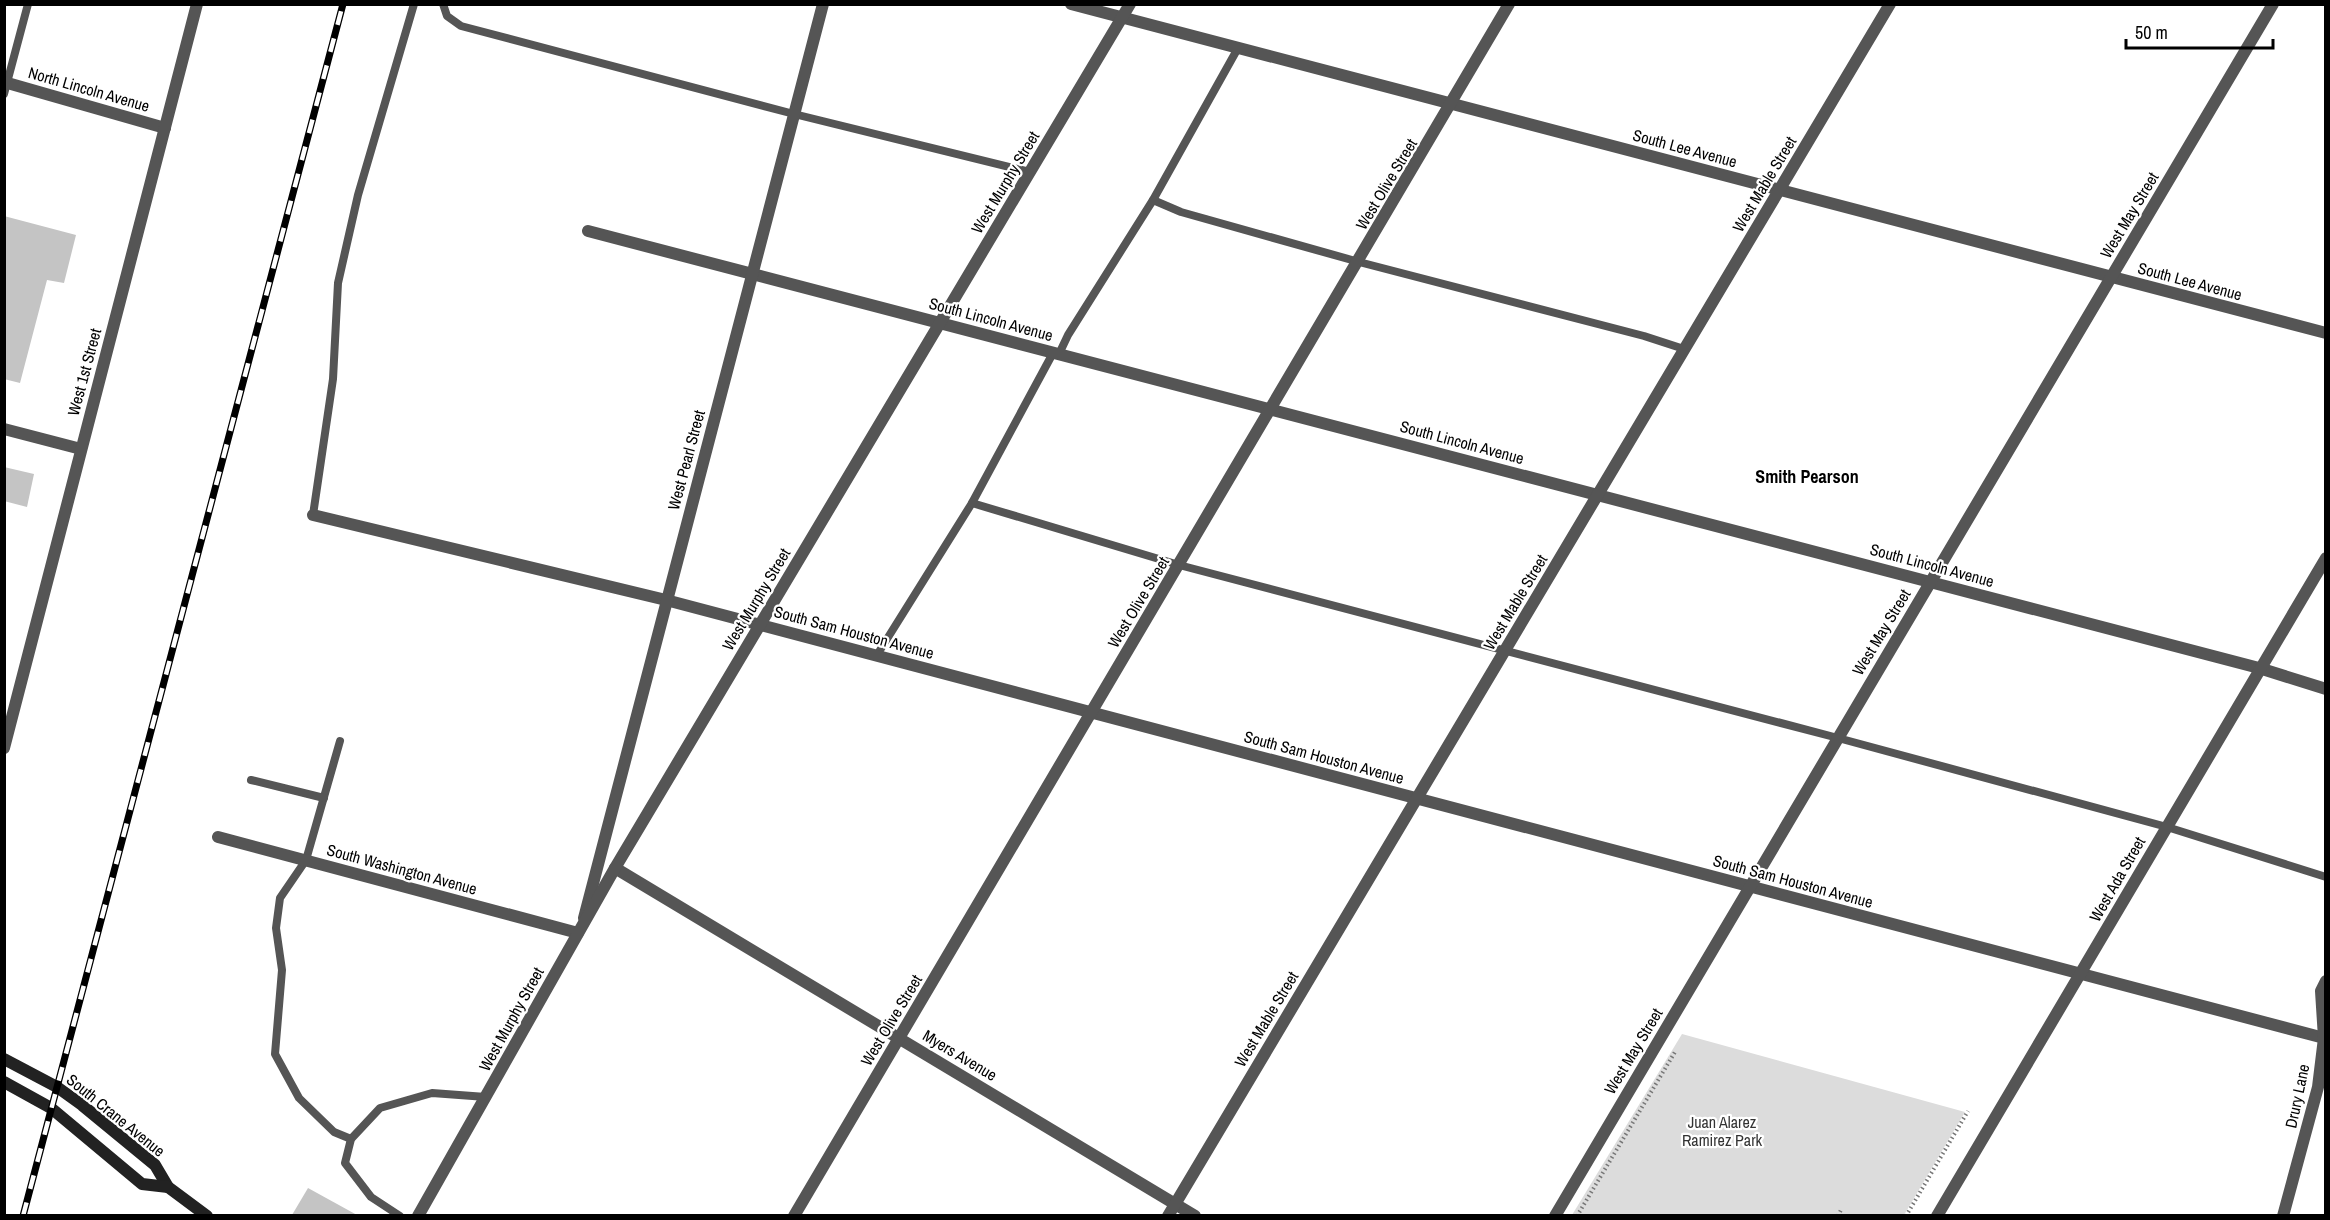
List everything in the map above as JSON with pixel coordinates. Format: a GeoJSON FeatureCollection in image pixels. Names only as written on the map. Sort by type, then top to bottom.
{"type":"FeatureCollection","features":[{"type":"Feature","properties":{"kind":"main road","name":"South Crane Avenue"},"geometry":{"type":"LineString","coordinates":[[4,1059],[57,1087],[82,1104],[155,1166],[168,1187],[207,1215]]}},
{"type":"Feature","properties":{"kind":"main road","name":"South Crane Avenue"},"geometry":{"type":"LineString","coordinates":[[4,1083],[51,1108],[142,1184],[168,1187]]}},
{"type":"Feature","properties":{"kind":"street","name":"West 1st Street"},"geometry":{"type":"LineString","coordinates":[[4,747],[198,4]]}},
{"type":"Feature","properties":{"kind":"street","name":"West Pearl Street"},"geometry":{"type":"LineString","coordinates":[[580,928],[823,4]]}},
{"type":"Feature","properties":{"kind":"street","name":"South Lee Avenue"},"geometry":{"type":"LineString","coordinates":[[1071,4],[2325,333]]}},
{"type":"Feature","properties":{"kind":"street","name":"West Murphy Street"},"geometry":{"type":"LineString","coordinates":[[418,1215],[615,868],[1130,4]]}},
{"type":"Feature","properties":{"kind":"street","name":"West Olive Street"},"geometry":{"type":"LineString","coordinates":[[794,1215],[1359,262],[1509,4]]}},
{"type":"Feature","properties":{"kind":"street","name":"West Mable Street"},"geometry":{"type":"LineString","coordinates":[[1168,1215],[1890,4]]}},
{"type":"Feature","properties":{"kind":"street","name":"West May Street"},"geometry":{"type":"LineString","coordinates":[[1555,1215],[2273,4]]}},
{"type":"Feature","properties":{"kind":"street","name":"North Lincoln Avenue"},"geometry":{"type":"LineString","coordinates":[[6,86],[165,128]]}},
{"type":"Feature","properties":{"kind":"street","name":"South Lincoln Avenue"},"geometry":{"type":"LineString","coordinates":[[588,231],[2259,668],[2325,689]]}},
{"type":"Feature","properties":{"kind":"street"},"geometry":{"type":"LineString","coordinates":[[4,429],[81,449]]}},
{"type":"Feature","properties":{"kind":"street","name":"South Sam Houston Avenue"},"geometry":{"type":"LineString","coordinates":[[313,515],[666,600],[2324,1038]]}},
{"type":"Feature","properties":{"kind":"street","name":"West Ada Street"},"geometry":{"type":"LineString","coordinates":[[1937,1215],[2325,558]]}},
{"type":"Feature","properties":{"kind":"street","name":"South Washington Avenue"},"geometry":{"type":"LineString","coordinates":[[218,837],[580,928]]}},
{"type":"Feature","properties":{"kind":"street","name":"Myers Avenue"},"geometry":{"type":"LineString","coordinates":[[615,868],[1195,1215]]}},
{"type":"Feature","properties":{"kind":"street","name":"Drury Lane"},"geometry":{"type":"LineString","coordinates":[[2283,1215],[2318,1087],[2324,1038],[2324,988]]}},
{"type":"Feature","properties":{"kind":"lane"},"geometry":{"type":"LineString","coordinates":[[6,86],[28,4]]}},
{"type":"Feature","properties":{"kind":"lane"},"geometry":{"type":"LineString","coordinates":[[313,515],[333,379],[338,283],[358,195],[414,4]]}},
{"type":"Feature","properties":{"kind":"lane"},"geometry":{"type":"LineString","coordinates":[[442,4],[447,16],[461,26],[794,114],[1030,172]]}},
{"type":"Feature","properties":{"kind":"lane"},"geometry":{"type":"LineString","coordinates":[[877,656],[972,503],[1056,353],[1153,200],[1238,48]]}},
{"type":"Feature","properties":{"kind":"lane"},"geometry":{"type":"LineString","coordinates":[[1153,200],[1181,212],[1359,262],[1644,336],[1684,349]]}},
{"type":"Feature","properties":{"kind":"lane"},"geometry":{"type":"LineString","coordinates":[[972,503],[1179,565],[2167,827],[2325,877]]}},
{"type":"Feature","properties":{"kind":"lane"},"geometry":{"type":"LineString","coordinates":[[340,741],[306,860],[280,898],[276,928],[282,970],[275,1054],[298,1098],[334,1132],[351,1139]]}},
{"type":"Feature","properties":{"kind":"lane"},"geometry":{"type":"LineString","coordinates":[[251,780],[324,798]]}},
{"type":"Feature","properties":{"kind":"lane"},"geometry":{"type":"LineString","coordinates":[[400,1215],[371,1197],[345,1163],[351,1139],[380,1108],[432,1094],[486,1096]]}},
{"type":"Feature","properties":{"kind":"path"},"geometry":{"type":"LineString","coordinates":[[1577,1215],[1675,1052]]}},
{"type":"Feature","properties":{"kind":"path"},"geometry":{"type":"LineString","coordinates":[[1906,1215],[1968,1110]]}},
{"type":"Feature","properties":{"kind":"path"},"geometry":{"type":"LineString","coordinates":[[1838,1215],[1842,1208]]}},
{"type":"Feature","properties":{"kind":"green space","name":"Juan Alarez Ramirez Park"},"geometry":{"type":"Polygon","coordinates":[[[1682,1034],[1965,1112],[1904,1215],[1572,1215],[1682,1034]]]}},
{"type":"Feature","properties":{"kind":"building"},"geometry":{"type":"Polygon","coordinates":[[[4,216],[76,235],[64,283],[47,280],[20,383],[4,379],[4,216]]]}},
{"type":"Feature","properties":{"kind":"building"},"geometry":{"type":"Polygon","coordinates":[[[4,467],[34,474],[27,507],[4,501],[4,467]]]}},
{"type":"Feature","properties":{"kind":"building"},"geometry":{"type":"Polygon","coordinates":[[[308,1188],[357,1215],[292,1215],[308,1188]]]}},
{"type":"Feature","properties":{"kind":"railway"},"geometry":{"type":"LineString","coordinates":[[23,1216],[343,4]]}},
{"type":"Feature","properties":{"kind":"district","name":"Smith Pearson"},"geometry":{"type":"Point","coordinates":[1807,476]}}]}
